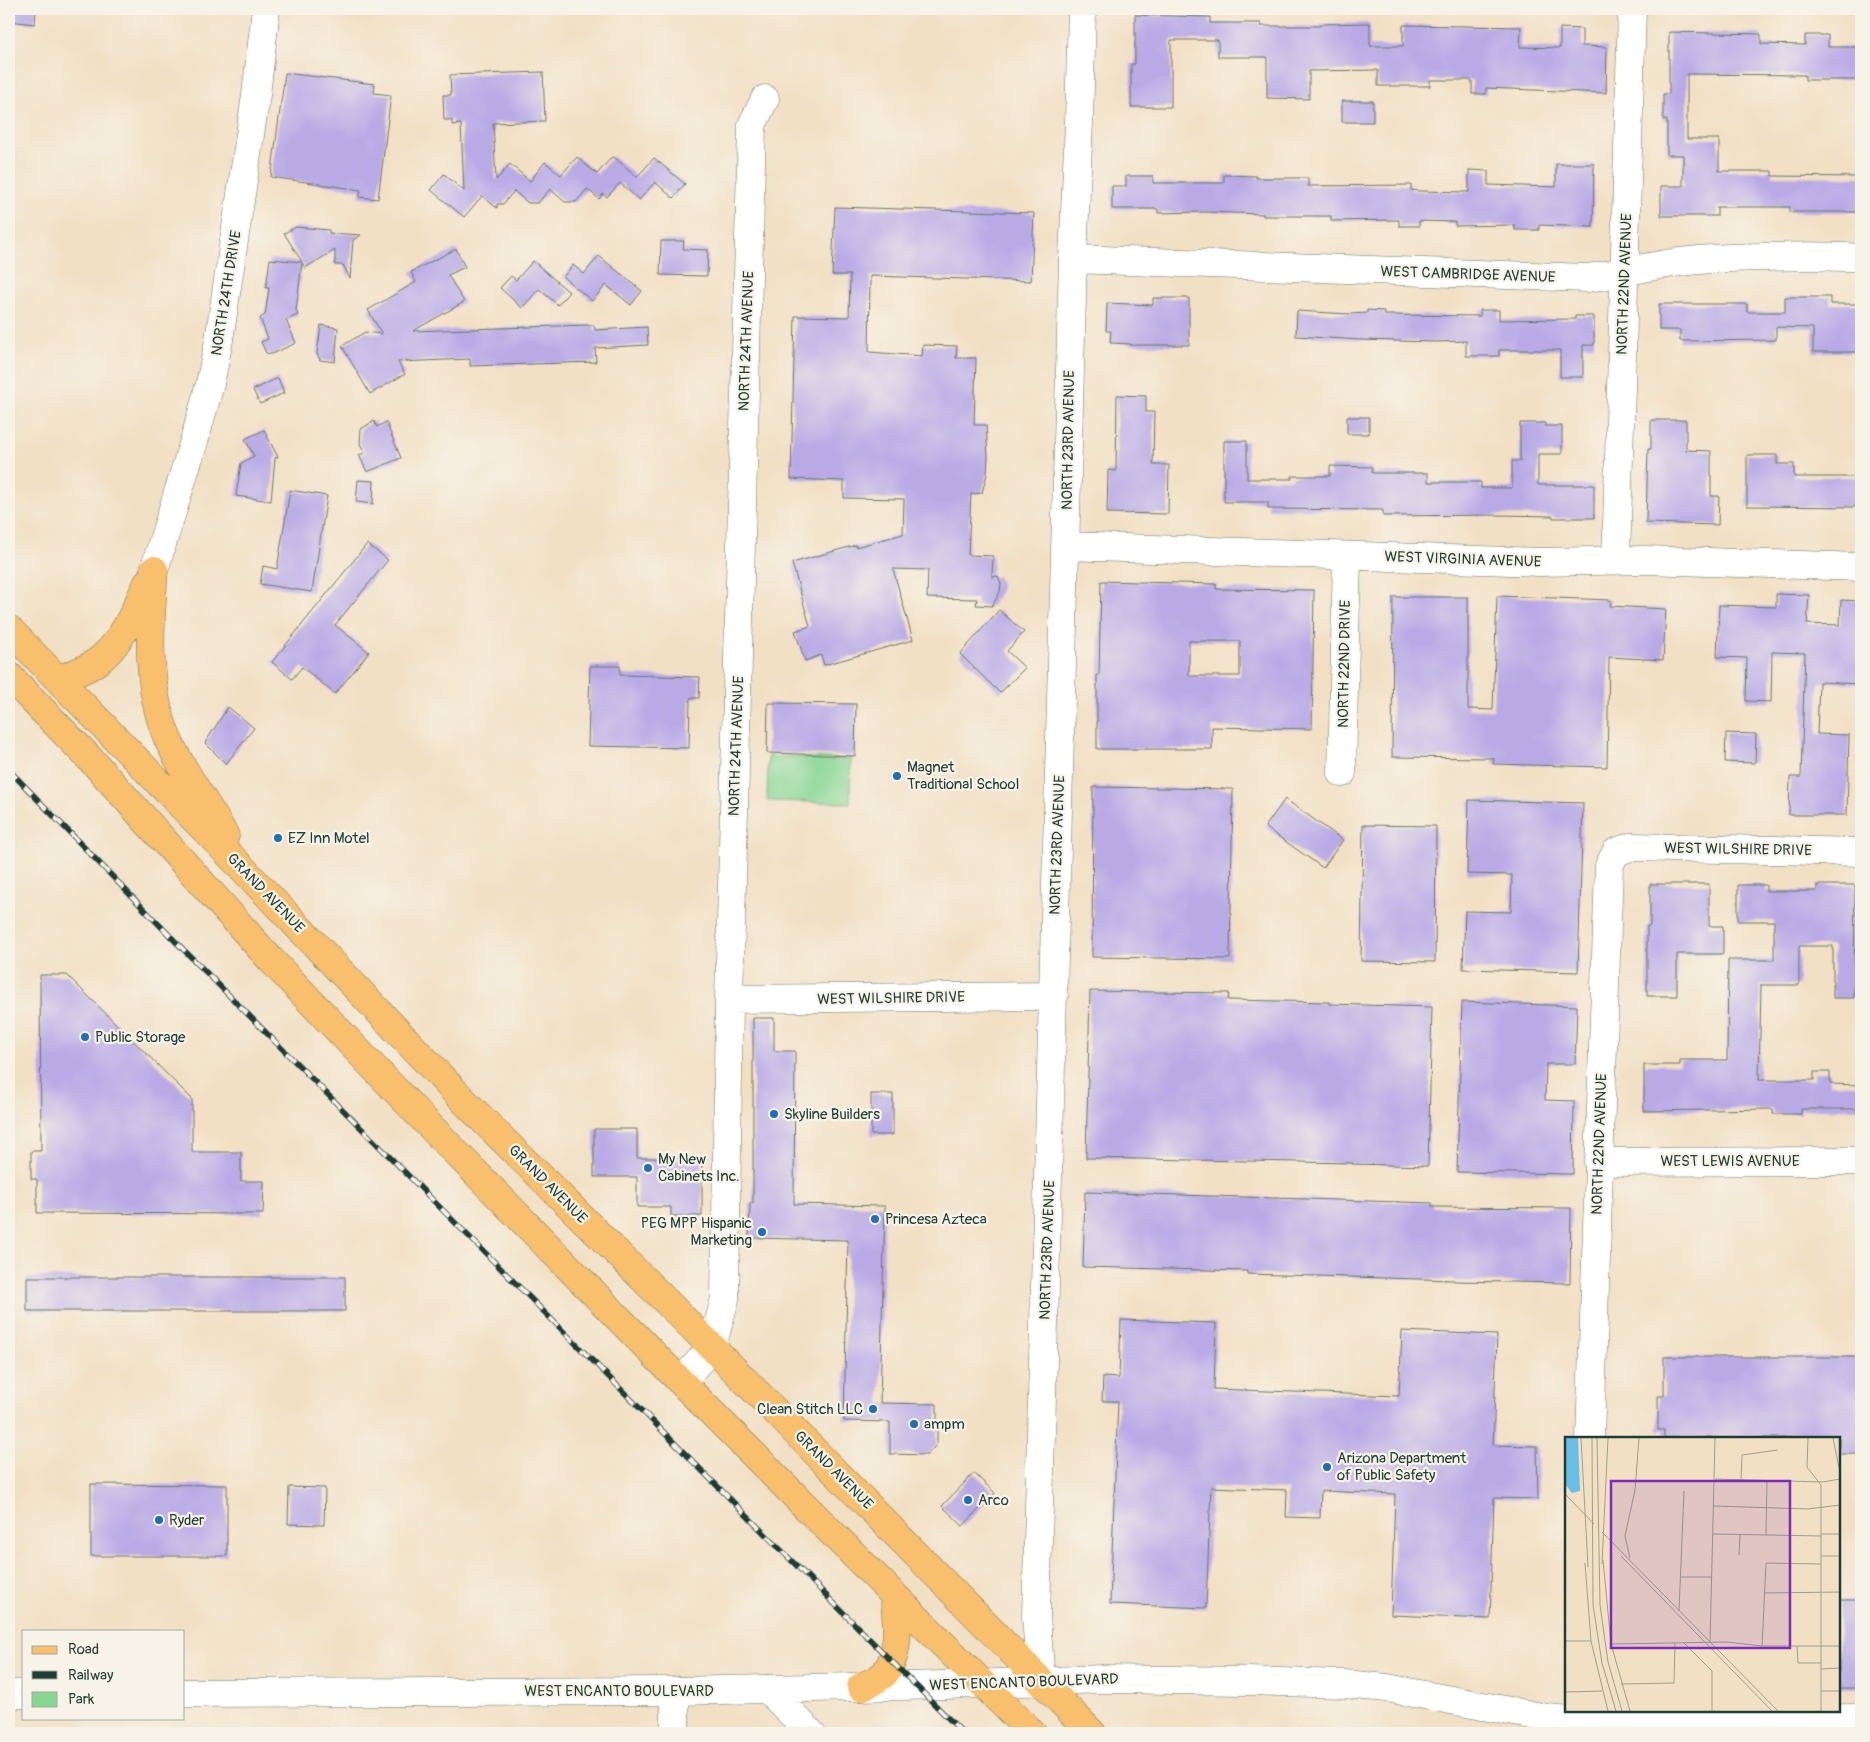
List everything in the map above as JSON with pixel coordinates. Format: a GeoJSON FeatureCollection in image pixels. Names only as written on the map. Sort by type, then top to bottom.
{"type":"FeatureCollection","features":[{"type":"Feature","properties":{"kind":"main road"},"geometry":{"type":"LineString","coordinates":[[59,679],[93,665],[107,652],[124,631],[154,570]]}},
{"type":"Feature","properties":{"kind":"main road"},"geometry":{"type":"LineString","coordinates":[[154,570],[150,632],[153,682],[158,708],[168,737],[244,870]]}},
{"type":"Feature","properties":{"kind":"main road","name":"GRAND AVENUE"},"geometry":{"type":"LineString","coordinates":[[9,628],[244,870],[463,1100],[712,1347],[1092,1733]]}},
{"type":"Feature","properties":{"kind":"main road"},"geometry":{"type":"LineString","coordinates":[[9,676],[96,766],[298,988],[424,1120],[681,1382],[1032,1733]]}},
{"type":"Feature","properties":{"kind":"main road"},"geometry":{"type":"LineString","coordinates":[[861,1687],[874,1682],[885,1673],[891,1660],[897,1623],[894,1595]]}},
{"type":"Feature","properties":{"kind":"street","name":"NORTH 24TH DRIVE"},"geometry":{"type":"LineString","coordinates":[[154,570],[195,438],[210,384],[219,340],[256,95],[266,9]]}},
{"type":"Feature","properties":{"kind":"street","name":"NORTH 23RD AVENUE"},"geometry":{"type":"LineString","coordinates":[[1041,1681],[1036,1617],[1073,259],[1082,9]]}},
{"type":"Feature","properties":{"kind":"street","name":"NORTH 22ND AVENUE"},"geometry":{"type":"LineString","coordinates":[[1616,560],[1632,9]]}},
{"type":"Feature","properties":{"kind":"street","name":"NORTH 24TH AVENUE"},"geometry":{"type":"LineString","coordinates":[[681,1382],[712,1347],[725,1299],[729,1000],[752,125],[765,99]]}},
{"type":"Feature","properties":{"kind":"street","name":"WEST CAMBRIDGE AVENUE"},"geometry":{"type":"LineString","coordinates":[[1073,259],[1588,278],[1713,258],[1806,256],[1861,258]]}},
{"type":"Feature","properties":{"kind":"street","name":"WEST VIRGINIA AVENUE"},"geometry":{"type":"LineString","coordinates":[[1066,546],[1540,562],[1616,560],[1861,567]]}},
{"type":"Feature","properties":{"kind":"street","name":"NORTH 22ND DRIVE"},"geometry":{"type":"LineString","coordinates":[[1342,773],[1347,556]]}},
{"type":"Feature","properties":{"kind":"street","name":"WEST WILSHIRE DRIVE"},"geometry":{"type":"LineString","coordinates":[[1616,852],[1630,846],[1861,852]]}},
{"type":"Feature","properties":{"kind":"street","name":"NORTH 22ND AVENUE"},"geometry":{"type":"LineString","coordinates":[[1590,1437],[1609,866],[1616,852]]}},
{"type":"Feature","properties":{"kind":"street","name":"WEST WILSHIRE DRIVE"},"geometry":{"type":"LineString","coordinates":[[729,1000],[1054,996]]}},
{"type":"Feature","properties":{"kind":"street","name":"WEST LEWIS AVENUE"},"geometry":{"type":"LineString","coordinates":[[1598,1162],[1861,1161]]}},
{"type":"Feature","properties":{"kind":"street","name":"WEST ENCANTO BOULEVARD"},"geometry":{"type":"LineString","coordinates":[[185,1693],[675,1691],[983,1684],[1103,1679],[1201,1680],[1344,1684],[1397,1689],[1547,1718],[1582,1716],[1861,1718]]}},
{"type":"Feature","properties":{"kind":"street"},"geometry":{"type":"LineString","coordinates":[[767,1689],[811,1733]]}},
{"type":"Feature","properties":{"kind":"street"},"geometry":{"type":"LineString","coordinates":[[675,1691],[675,1733]]}},
{"type":"Feature","properties":{"kind":"street"},"geometry":{"type":"LineString","coordinates":[[9,1694],[22,1694]]}},
{"type":"Feature","properties":{"kind":"green space"},"geometry":{"type":"Polygon","coordinates":[[[768,756],[851,759],[850,803],[767,801],[768,756]]]}},
{"type":"Feature","properties":{"kind":"building"},"geometry":{"type":"Polygon","coordinates":[[[9,9],[36,9],[35,24],[9,21],[9,9]]]}},
{"type":"Feature","properties":{"kind":"building"},"geometry":{"type":"Polygon","coordinates":[[[1135,15],[1210,17],[1210,23],[1261,23],[1261,26],[1320,26],[1320,24],[1370,23],[1370,46],[1403,46],[1403,25],[1521,27],[1520,47],[1560,48],[1560,28],[1582,29],[1582,46],[1607,47],[1606,93],[1486,88],[1486,94],[1472,94],[1472,80],[1430,80],[1430,86],[1378,86],[1378,70],[1309,71],[1309,99],[1267,98],[1267,57],[1218,57],[1218,40],[1171,40],[1171,107],[1131,107],[1131,64],[1135,64],[1135,15]]]}},
{"type":"Feature","properties":{"kind":"building"},"geometry":{"type":"Polygon","coordinates":[[[1669,32],[1761,34],[1761,44],[1805,45],[1805,35],[1828,35],[1828,47],[1861,47],[1861,80],[1805,80],[1805,75],[1687,74],[1687,139],[1719,139],[1719,171],[1772,171],[1772,176],[1861,177],[1861,212],[1790,212],[1790,207],[1717,207],[1717,216],[1661,216],[1661,186],[1683,186],[1683,155],[1667,155],[1667,120],[1663,120],[1663,94],[1669,94],[1669,32]]]}},
{"type":"Feature","properties":{"kind":"building"},"geometry":{"type":"Polygon","coordinates":[[[543,72],[545,121],[493,123],[496,180],[510,164],[530,181],[545,162],[561,175],[577,157],[597,174],[614,157],[637,177],[654,158],[685,184],[673,198],[655,182],[639,200],[620,183],[607,197],[603,194],[599,199],[587,189],[576,202],[565,202],[550,189],[538,203],[528,203],[514,191],[503,204],[497,204],[497,208],[482,196],[464,217],[431,190],[444,174],[464,191],[461,124],[452,125],[452,120],[444,120],[443,95],[451,95],[450,75],[543,72]]]}},
{"type":"Feature","properties":{"kind":"building"},"geometry":{"type":"Polygon","coordinates":[[[285,73],[375,84],[374,93],[391,95],[378,199],[359,197],[361,190],[271,177],[285,73]]]}},
{"type":"Feature","properties":{"kind":"building"},"geometry":{"type":"Polygon","coordinates":[[[1342,101],[1373,101],[1373,122],[1342,122],[1342,101]]]}},
{"type":"Feature","properties":{"kind":"building"},"geometry":{"type":"Polygon","coordinates":[[[1556,164],[1594,164],[1593,227],[1539,225],[1539,230],[1515,230],[1515,225],[1455,226],[1455,222],[1419,221],[1419,226],[1399,226],[1399,220],[1331,221],[1331,216],[1263,216],[1263,214],[1204,212],[1158,213],[1158,209],[1112,209],[1112,186],[1126,186],[1126,176],[1153,176],[1153,183],[1224,183],[1224,175],[1256,176],[1256,178],[1308,178],[1308,186],[1411,185],[1411,190],[1419,191],[1469,192],[1469,170],[1488,171],[1488,185],[1556,187],[1556,164]]]}},
{"type":"Feature","properties":{"kind":"building"},"geometry":{"type":"Polygon","coordinates":[[[835,207],[1034,213],[1031,281],[870,276],[869,352],[922,356],[923,345],[957,346],[956,358],[976,358],[974,425],[986,425],[988,456],[987,474],[982,493],[971,494],[968,555],[993,556],[992,577],[998,576],[1001,584],[1000,592],[992,606],[976,605],[977,599],[927,598],[928,570],[893,569],[913,640],[824,665],[821,655],[805,661],[795,631],[810,626],[792,563],[903,534],[904,499],[844,498],[844,481],[791,479],[795,316],[849,317],[850,275],[832,275],[835,207]]]}},
{"type":"Feature","properties":{"kind":"building"},"geometry":{"type":"Polygon","coordinates":[[[296,227],[329,230],[329,233],[361,235],[353,240],[350,278],[343,265],[335,265],[335,250],[305,268],[302,263],[296,310],[298,315],[286,320],[296,343],[272,354],[266,353],[261,342],[268,339],[260,318],[265,315],[269,288],[266,288],[270,259],[302,262],[284,233],[296,227]]]}},
{"type":"Feature","properties":{"kind":"building"},"geometry":{"type":"Polygon","coordinates":[[[661,241],[684,241],[683,249],[708,250],[707,276],[660,275],[661,241]]]}},
{"type":"Feature","properties":{"kind":"building"},"geometry":{"type":"Polygon","coordinates":[[[456,249],[465,267],[448,275],[464,302],[413,331],[587,325],[594,325],[595,330],[647,327],[648,345],[595,348],[596,362],[470,366],[470,359],[398,362],[405,374],[370,394],[342,346],[365,332],[382,334],[368,310],[416,282],[411,272],[456,249]]]}},
{"type":"Feature","properties":{"kind":"building"},"geometry":{"type":"Polygon","coordinates":[[[599,256],[642,291],[631,305],[606,285],[592,301],[563,277],[573,265],[584,274],[599,256]]]}},
{"type":"Feature","properties":{"kind":"building"},"geometry":{"type":"Polygon","coordinates":[[[533,261],[569,292],[558,305],[539,289],[522,308],[500,288],[511,276],[516,280],[533,261]]]}},
{"type":"Feature","properties":{"kind":"building"},"geometry":{"type":"Polygon","coordinates":[[[1785,297],[1830,297],[1830,304],[1861,304],[1861,352],[1813,352],[1813,328],[1776,327],[1776,340],[1680,341],[1680,330],[1659,330],[1659,304],[1747,304],[1747,312],[1785,312],[1785,297]]]}},
{"type":"Feature","properties":{"kind":"building"},"geometry":{"type":"Polygon","coordinates":[[[1153,298],[1189,298],[1189,345],[1110,343],[1111,331],[1106,331],[1107,303],[1153,305],[1153,298]]]}},
{"type":"Feature","properties":{"kind":"building"},"geometry":{"type":"Polygon","coordinates":[[[1367,310],[1384,311],[1384,315],[1480,316],[1480,310],[1499,310],[1499,320],[1575,319],[1575,316],[1594,316],[1594,345],[1583,345],[1583,377],[1560,377],[1560,350],[1499,350],[1499,356],[1466,356],[1466,341],[1361,340],[1296,336],[1297,311],[1349,314],[1367,313],[1367,310]]]}},
{"type":"Feature","properties":{"kind":"building"},"geometry":{"type":"Polygon","coordinates":[[[321,325],[338,328],[335,362],[320,360],[317,354],[321,325]]]}},
{"type":"Feature","properties":{"kind":"building"},"geometry":{"type":"Polygon","coordinates":[[[278,378],[284,393],[260,404],[253,390],[278,378]]]}},
{"type":"Feature","properties":{"kind":"building"},"geometry":{"type":"Polygon","coordinates":[[[1117,395],[1146,396],[1146,412],[1154,412],[1153,465],[1169,465],[1168,514],[1107,513],[1108,470],[1116,471],[1117,395]]]}},
{"type":"Feature","properties":{"kind":"building"},"geometry":{"type":"Polygon","coordinates":[[[1347,417],[1369,417],[1369,434],[1347,434],[1347,417]]]}},
{"type":"Feature","properties":{"kind":"building"},"geometry":{"type":"Polygon","coordinates":[[[1651,420],[1686,420],[1686,450],[1711,451],[1711,496],[1719,496],[1718,525],[1646,523],[1648,449],[1651,449],[1651,420]]]}},
{"type":"Feature","properties":{"kind":"building"},"geometry":{"type":"Polygon","coordinates":[[[374,421],[377,427],[386,422],[401,458],[367,472],[359,455],[365,453],[360,444],[361,429],[374,421]]]}},
{"type":"Feature","properties":{"kind":"building"},"geometry":{"type":"Polygon","coordinates":[[[1520,423],[1545,423],[1545,426],[1562,426],[1562,454],[1538,454],[1538,485],[1594,485],[1594,518],[1497,515],[1383,516],[1383,510],[1268,509],[1268,502],[1224,502],[1224,441],[1247,441],[1247,479],[1292,479],[1292,476],[1330,476],[1330,466],[1372,467],[1372,473],[1428,473],[1428,482],[1481,482],[1481,488],[1512,488],[1512,461],[1520,461],[1520,423]]]}},
{"type":"Feature","properties":{"kind":"building"},"geometry":{"type":"Polygon","coordinates":[[[264,430],[278,457],[275,458],[271,501],[236,496],[241,463],[254,456],[245,439],[264,430]]]}},
{"type":"Feature","properties":{"kind":"building"},"geometry":{"type":"Polygon","coordinates":[[[1747,455],[1777,455],[1777,464],[1794,464],[1794,477],[1861,477],[1861,507],[1747,506],[1747,455]]]}},
{"type":"Feature","properties":{"kind":"building"},"geometry":{"type":"Polygon","coordinates":[[[358,480],[374,481],[373,504],[356,502],[358,480]]]}},
{"type":"Feature","properties":{"kind":"building"},"geometry":{"type":"Polygon","coordinates":[[[290,490],[327,496],[312,592],[260,584],[263,566],[277,569],[290,490]]]}},
{"type":"Feature","properties":{"kind":"building"},"geometry":{"type":"Polygon","coordinates":[[[367,544],[388,560],[335,625],[369,652],[335,694],[302,667],[292,679],[272,662],[367,544]]]}},
{"type":"Feature","properties":{"kind":"building"},"geometry":{"type":"Polygon","coordinates":[[[1101,581],[1216,584],[1216,589],[1314,590],[1312,729],[1212,727],[1212,749],[1097,749],[1097,675],[1099,675],[1101,581]],[[1189,641],[1189,676],[1240,676],[1240,641],[1189,641]]]}},
{"type":"Feature","properties":{"kind":"building"},"geometry":{"type":"Polygon","coordinates":[[[1776,594],[1809,595],[1807,624],[1840,625],[1841,600],[1861,601],[1861,684],[1819,682],[1817,734],[1849,735],[1847,815],[1789,815],[1790,777],[1801,777],[1805,653],[1772,652],[1771,702],[1746,701],[1747,658],[1717,657],[1719,605],[1776,607],[1776,594]]]}},
{"type":"Feature","properties":{"kind":"building"},"geometry":{"type":"Polygon","coordinates":[[[1497,596],[1611,600],[1610,606],[1666,609],[1663,660],[1609,657],[1607,767],[1493,764],[1494,758],[1392,757],[1393,597],[1468,597],[1468,709],[1493,710],[1497,596]]]}},
{"type":"Feature","properties":{"kind":"building"},"geometry":{"type":"Polygon","coordinates":[[[999,610],[1024,632],[1007,651],[1025,668],[1000,693],[960,654],[999,610]]]}},
{"type":"Feature","properties":{"kind":"building"},"geometry":{"type":"Polygon","coordinates":[[[590,666],[620,666],[620,675],[700,677],[699,698],[690,698],[689,748],[588,746],[590,666]]]}},
{"type":"Feature","properties":{"kind":"building"},"geometry":{"type":"Polygon","coordinates":[[[768,703],[856,704],[855,756],[767,753],[768,703]]]}},
{"type":"Feature","properties":{"kind":"building"},"geometry":{"type":"Polygon","coordinates":[[[228,707],[254,728],[226,764],[205,743],[228,707]]]}},
{"type":"Feature","properties":{"kind":"building"},"geometry":{"type":"Polygon","coordinates":[[[1726,733],[1756,734],[1755,763],[1725,762],[1726,733]]]}},
{"type":"Feature","properties":{"kind":"building"},"geometry":{"type":"Polygon","coordinates":[[[1093,787],[1233,789],[1230,959],[1092,957],[1093,787]]]}},
{"type":"Feature","properties":{"kind":"building"},"geometry":{"type":"Polygon","coordinates":[[[1285,799],[1343,840],[1323,868],[1265,827],[1285,799]]]}},
{"type":"Feature","properties":{"kind":"building"},"geometry":{"type":"Polygon","coordinates":[[[1469,800],[1583,803],[1578,972],[1463,969],[1465,911],[1511,912],[1512,875],[1467,874],[1469,800]]]}},
{"type":"Feature","properties":{"kind":"building"},"geometry":{"type":"Polygon","coordinates":[[[1363,825],[1436,826],[1435,962],[1361,961],[1363,825]]]}},
{"type":"Feature","properties":{"kind":"building"},"geometry":{"type":"Polygon","coordinates":[[[1650,884],[1709,884],[1709,926],[1723,926],[1723,954],[1677,954],[1677,996],[1647,996],[1647,926],[1650,926],[1650,884]]]}},
{"type":"Feature","properties":{"kind":"building"},"geometry":{"type":"Polygon","coordinates":[[[1738,885],[1766,885],[1766,891],[1817,891],[1817,885],[1855,885],[1854,998],[1833,998],[1833,946],[1799,946],[1799,985],[1761,985],[1759,1080],[1814,1080],[1814,1072],[1830,1072],[1830,1084],[1861,1085],[1861,1109],[1801,1109],[1801,1114],[1773,1114],[1773,1109],[1644,1111],[1644,1065],[1680,1065],[1680,1060],[1727,1060],[1728,960],[1774,960],[1774,921],[1738,921],[1738,885]]]}},
{"type":"Feature","properties":{"kind":"building"},"geometry":{"type":"Polygon","coordinates":[[[40,975],[67,975],[192,1099],[192,1152],[241,1152],[241,1181],[264,1181],[263,1214],[37,1213],[37,1179],[31,1179],[31,1151],[41,1151],[40,975]]]}},
{"type":"Feature","properties":{"kind":"building"},"geometry":{"type":"Polygon","coordinates":[[[1090,991],[1229,993],[1228,1000],[1432,1007],[1428,1166],[1086,1158],[1090,991]]]}},
{"type":"Feature","properties":{"kind":"building"},"geometry":{"type":"Polygon","coordinates":[[[1462,1002],[1577,1006],[1575,1064],[1546,1064],[1545,1100],[1574,1101],[1573,1174],[1457,1172],[1462,1002]]]}},
{"type":"Feature","properties":{"kind":"building"},"geometry":{"type":"Polygon","coordinates":[[[753,1018],[774,1018],[774,1051],[795,1051],[794,1204],[885,1206],[880,1403],[937,1404],[937,1444],[927,1455],[890,1454],[890,1422],[844,1421],[848,1240],[749,1238],[750,1203],[753,1203],[753,1018]]]}},
{"type":"Feature","properties":{"kind":"building"},"geometry":{"type":"Polygon","coordinates":[[[871,1094],[893,1094],[893,1135],[871,1135],[871,1094]]]}},
{"type":"Feature","properties":{"kind":"building","name":"My New Cabinets Inc."},"geometry":{"type":"Polygon","coordinates":[[[594,1129],[637,1129],[637,1158],[702,1158],[702,1216],[671,1216],[671,1207],[637,1207],[637,1177],[594,1177],[594,1129]]]}},
{"type":"Feature","properties":{"kind":"building"},"geometry":{"type":"Polygon","coordinates":[[[1085,1192],[1432,1203],[1432,1207],[1571,1208],[1570,1283],[1454,1281],[1247,1274],[1247,1271],[1083,1267],[1085,1192]]]}},
{"type":"Feature","properties":{"kind":"building"},"geometry":{"type":"Polygon","coordinates":[[[27,1277],[345,1277],[345,1311],[27,1311],[27,1277]]]}},
{"type":"Feature","properties":{"kind":"building","name":"Arizona Department of Public Safety"},"geometry":{"type":"Polygon","coordinates":[[[1121,1320],[1216,1323],[1214,1389],[1399,1396],[1402,1331],[1497,1335],[1493,1445],[1537,1446],[1538,1499],[1494,1498],[1490,1619],[1391,1615],[1395,1494],[1321,1491],[1320,1518],[1286,1517],[1287,1490],[1211,1487],[1206,1608],[1110,1604],[1118,1401],[1102,1401],[1103,1377],[1119,1378],[1121,1320]]]}},
{"type":"Feature","properties":{"kind":"building"},"geometry":{"type":"Polygon","coordinates":[[[1664,1357],[1861,1357],[1861,1454],[1840,1454],[1840,1437],[1664,1437],[1664,1430],[1658,1430],[1658,1396],[1664,1396],[1664,1357]]]}},
{"type":"Feature","properties":{"kind":"building","name":"Arco"},"geometry":{"type":"Polygon","coordinates":[[[974,1473],[995,1493],[963,1526],[942,1506],[974,1473]]]}},
{"type":"Feature","properties":{"kind":"building","name":"Ryder"},"geometry":{"type":"Polygon","coordinates":[[[91,1484],[227,1485],[227,1556],[91,1556],[91,1484]]]}},
{"type":"Feature","properties":{"kind":"building"},"geometry":{"type":"Polygon","coordinates":[[[289,1487],[325,1488],[324,1525],[288,1524],[289,1487]]]}},
{"type":"Feature","properties":{"kind":"building"},"geometry":{"type":"Polygon","coordinates":[[[1840,1600],[1861,1600],[1861,1688],[1840,1688],[1840,1600]]]}},
{"type":"Feature","properties":{"kind":"railway"},"geometry":{"type":"LineString","coordinates":[[9,770],[175,941],[963,1733]]}},
{"type":"Feature","properties":{"kind":"place","name":"Magnet Traditional School"},"geometry":{"type":"Point","coordinates":[897,776]}},
{"type":"Feature","properties":{"kind":"place","name":"EZ Inn Motel"},"geometry":{"type":"Point","coordinates":[278,838]}},
{"type":"Feature","properties":{"kind":"place","name":"Public Storage"},"geometry":{"type":"Point","coordinates":[85,1037]}},
{"type":"Feature","properties":{"kind":"place","name":"Skyline Builders"},"geometry":{"type":"Point","coordinates":[774,1114]}},
{"type":"Feature","properties":{"kind":"place","name":"My New Cabinets Inc."},"geometry":{"type":"Point","coordinates":[648,1168]}},
{"type":"Feature","properties":{"kind":"place","name":"Princesa Azteca"},"geometry":{"type":"Point","coordinates":[875,1219]}},
{"type":"Feature","properties":{"kind":"place","name":"PEG MPP Hispanic Marketing"},"geometry":{"type":"Point","coordinates":[762,1232]}},
{"type":"Feature","properties":{"kind":"place","name":"Clean Stitch LLC"},"geometry":{"type":"Point","coordinates":[873,1409]}},
{"type":"Feature","properties":{"kind":"place","name":"ampm"},"geometry":{"type":"Point","coordinates":[914,1424]}},
{"type":"Feature","properties":{"kind":"place","name":"Arizona Department of Public Safety"},"geometry":{"type":"Point","coordinates":[1327,1467]}},
{"type":"Feature","properties":{"kind":"place","name":"Arco"},"geometry":{"type":"Point","coordinates":[968,1500]}},
{"type":"Feature","properties":{"kind":"place","name":"Ryder"},"geometry":{"type":"Point","coordinates":[159,1520]}}]}
